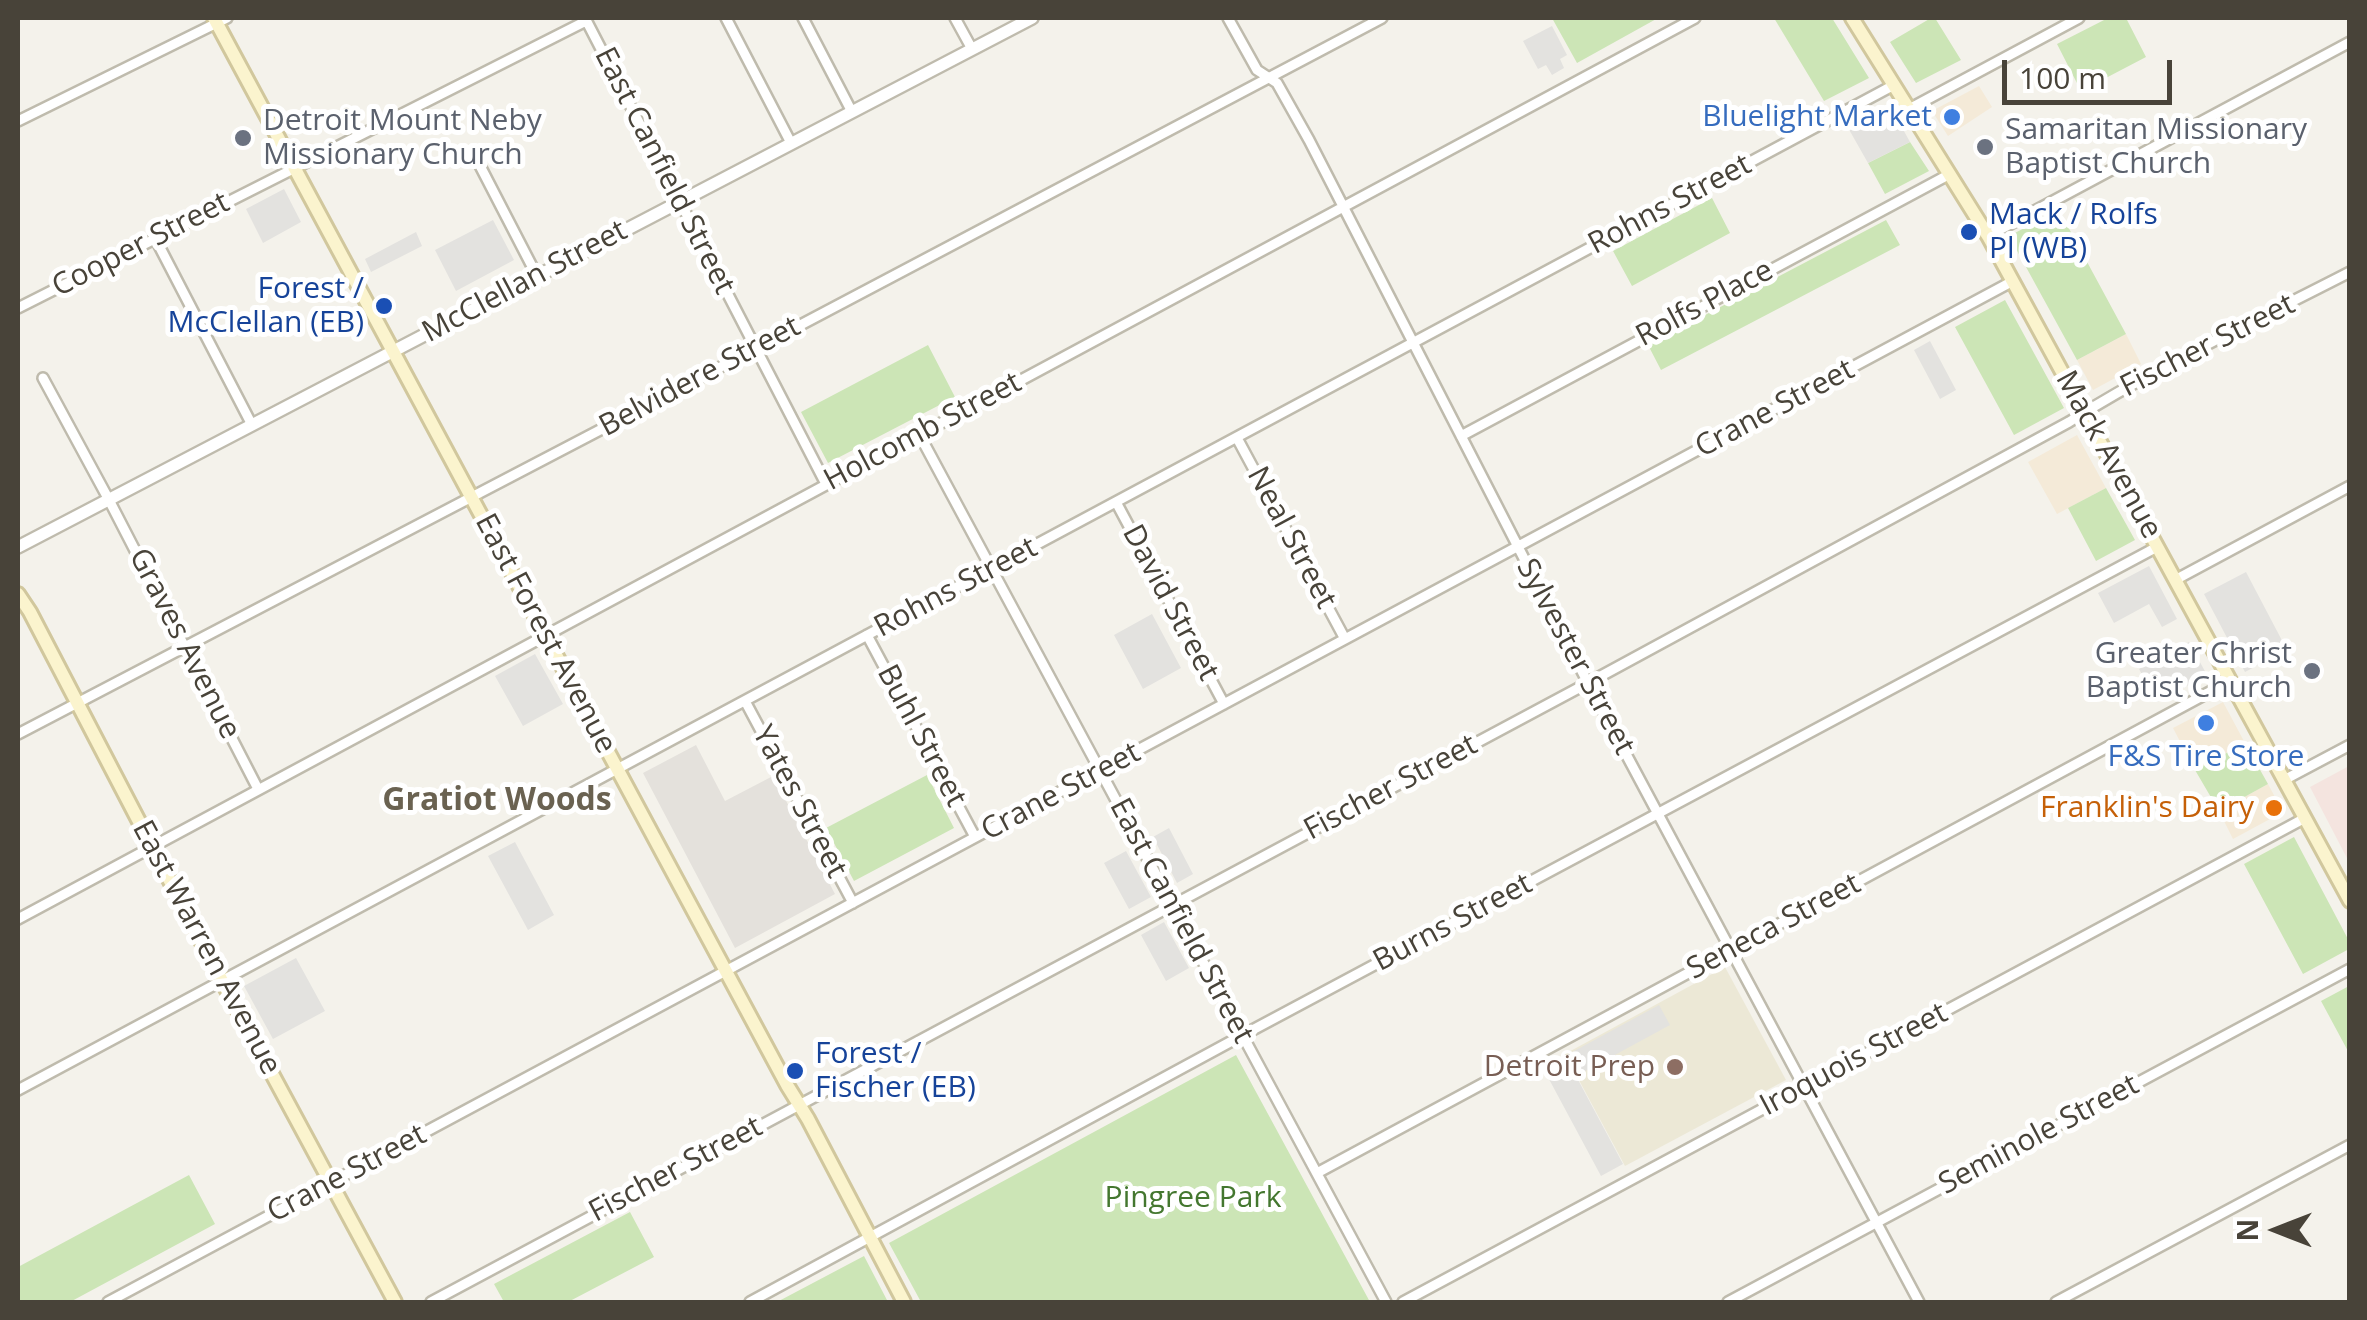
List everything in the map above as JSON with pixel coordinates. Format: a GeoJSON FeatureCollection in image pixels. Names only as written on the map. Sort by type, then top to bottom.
{"type":"FeatureCollection","features":[{"type":"Feature","properties":{"kind":"main road","name":"Mack Avenue"},"geometry":{"type":"LineString","coordinates":[[1852,18],[1988,236],[2350,902]]}},
{"type":"Feature","properties":{"kind":"main road","name":"East Forest Avenue"},"geometry":{"type":"LineString","coordinates":[[219,19],[295,168],[904,1302]]}},
{"type":"Feature","properties":{"kind":"main road","name":"East Warren Avenue"},"geometry":{"type":"LineString","coordinates":[[18,594],[394,1302]]}},
{"type":"Feature","properties":{"kind":"street"},"geometry":{"type":"LineString","coordinates":[[726,18],[792,143]]}},
{"type":"Feature","properties":{"kind":"street"},"geometry":{"type":"LineString","coordinates":[[803,18],[852,112]]}},
{"type":"Feature","properties":{"kind":"street"},"geometry":{"type":"LineString","coordinates":[[956,18],[972,49]]}},
{"type":"Feature","properties":{"kind":"street","name":"McClellan Street"},"geometry":{"type":"LineString","coordinates":[[18,547],[1032,18]]}},
{"type":"Feature","properties":{"kind":"street","name":"Sylvester Street"},"geometry":{"type":"LineString","coordinates":[[1228,18],[1257,70],[1280,88],[1588,683],[1919,1302]]}},
{"type":"Feature","properties":{"kind":"street","name":"Belvidere Street"},"geometry":{"type":"LineString","coordinates":[[18,734],[1382,18]]}},
{"type":"Feature","properties":{"kind":"street","name":"Holcomb Street"},"geometry":{"type":"LineString","coordinates":[[18,919],[1695,18]]}},
{"type":"Feature","properties":{"kind":"street"},"geometry":{"type":"LineString","coordinates":[[1909,109],[2079,18]]}},
{"type":"Feature","properties":{"kind":"street"},"geometry":{"type":"LineString","coordinates":[[18,122],[219,19]]}},
{"type":"Feature","properties":{"kind":"street","name":"Cooper Street"},"geometry":{"type":"LineString","coordinates":[[18,308],[586,19]]}},
{"type":"Feature","properties":{"kind":"street","name":"East Canfield Street"},"geometry":{"type":"LineString","coordinates":[[586,19],[826,484]]}},
{"type":"Feature","properties":{"kind":"street"},"geometry":{"type":"LineString","coordinates":[[1988,236],[2350,42]]}},
{"type":"Feature","properties":{"kind":"street","name":"Rohns Street"},"geometry":{"type":"LineString","coordinates":[[18,1090],[1894,85]]}},
{"type":"Feature","properties":{"kind":"street"},"geometry":{"type":"LineString","coordinates":[[476,158],[536,276]]}},
{"type":"Feature","properties":{"kind":"street","name":"Rolfs Place"},"geometry":{"type":"LineString","coordinates":[[1461,436],[1950,174]]}},
{"type":"Feature","properties":{"kind":"street"},"geometry":{"type":"LineString","coordinates":[[155,238],[252,425]]}},
{"type":"Feature","properties":{"kind":"street","name":"Fischer Street"},"geometry":{"type":"LineString","coordinates":[[431,1302],[1588,683],[2153,374],[2350,272]]}},
{"type":"Feature","properties":{"kind":"street","name":"Crane Street"},"geometry":{"type":"LineString","coordinates":[[108,1302],[2013,281]]}},
{"type":"Feature","properties":{"kind":"street","name":"Graves Avenue"},"geometry":{"type":"LineString","coordinates":[[43,378],[258,789]]}},
{"type":"Feature","properties":{"kind":"street","name":"East Canfield Street"},"geometry":{"type":"LineString","coordinates":[[919,434],[1386,1302]]}},
{"type":"Feature","properties":{"kind":"street","name":"Neal Street"},"geometry":{"type":"LineString","coordinates":[[1237,438],[1345,639]]}},
{"type":"Feature","properties":{"kind":"street"},"geometry":{"type":"LineString","coordinates":[[2175,580],[2350,486]]}},
{"type":"Feature","properties":{"kind":"street","name":"David Street"},"geometry":{"type":"LineString","coordinates":[[1116,502],[1224,704]]}},
{"type":"Feature","properties":{"kind":"street","name":"Burns Street"},"geometry":{"type":"LineString","coordinates":[[750,1302],[2158,547]]}},
{"type":"Feature","properties":{"kind":"street","name":"Buhl Street"},"geometry":{"type":"LineString","coordinates":[[867,635],[976,837]]}},
{"type":"Feature","properties":{"kind":"street","name":"Seneca Street"},"geometry":{"type":"LineString","coordinates":[[1317,1173],[2230,681]]}},
{"type":"Feature","properties":{"kind":"street","name":"Yates Street"},"geometry":{"type":"LineString","coordinates":[[745,701],[853,903]]}},
{"type":"Feature","properties":{"kind":"street"},"geometry":{"type":"LineString","coordinates":[[2284,780],[2350,745]]}},
{"type":"Feature","properties":{"kind":"street","name":"Iroquois Street"},"geometry":{"type":"LineString","coordinates":[[1403,1302],[2305,818]]}},
{"type":"Feature","properties":{"kind":"street","name":"Seminole Street"},"geometry":{"type":"LineString","coordinates":[[1728,1302],[2350,969]]}},
{"type":"Feature","properties":{"kind":"street"},"geometry":{"type":"LineString","coordinates":[[2056,1302],[2350,1145]]}},
{"type":"Feature","properties":{"kind":"shaded area"},"geometry":{"type":"Polygon","coordinates":[[[1552,26],[1567,55],[1560,59],[1564,68],[1552,75],[1546,65],[1538,69],[1523,41],[1552,26]]]}},
{"type":"Feature","properties":{"kind":"shaded area"},"geometry":{"type":"Polygon","coordinates":[[[1979,86],[1992,107],[1948,136],[1932,111],[1979,86]]]}},
{"type":"Feature","properties":{"kind":"shaded area"},"geometry":{"type":"Polygon","coordinates":[[[1889,104],[1910,142],[1868,163],[1847,126],[1889,104]]]}},
{"type":"Feature","properties":{"kind":"shaded area"},"geometry":{"type":"Polygon","coordinates":[[[284,189],[301,222],[263,243],[246,209],[284,189]]]}},
{"type":"Feature","properties":{"kind":"shaded area"},"geometry":{"type":"Polygon","coordinates":[[[493,220],[514,260],[456,291],[435,250],[493,220]]]}},
{"type":"Feature","properties":{"kind":"shaded area"},"geometry":{"type":"Polygon","coordinates":[[[416,232],[422,246],[371,272],[365,259],[416,232]]]}},
{"type":"Feature","properties":{"kind":"shaded area"},"geometry":{"type":"Polygon","coordinates":[[[2126,334],[2141,364],[2093,390],[2077,360],[2126,334]]]}},
{"type":"Feature","properties":{"kind":"shaded area"},"geometry":{"type":"Polygon","coordinates":[[[1930,341],[1956,390],[1940,399],[1914,350],[1930,341]]]}},
{"type":"Feature","properties":{"kind":"shaded area"},"geometry":{"type":"Polygon","coordinates":[[[2077,435],[2106,488],[2057,514],[2028,462],[2077,435]]]}},
{"type":"Feature","properties":{"kind":"shaded area"},"geometry":{"type":"Polygon","coordinates":[[[2149,566],[2177,619],[2162,627],[2149,604],[2114,623],[2098,593],[2149,566]]]}},
{"type":"Feature","properties":{"kind":"shaded area"},"geometry":{"type":"Polygon","coordinates":[[[2246,572],[2287,650],[2245,672],[2204,594],[2246,572]]]}},
{"type":"Feature","properties":{"kind":"shaded area"},"geometry":{"type":"Polygon","coordinates":[[[1152,614],[1181,668],[1143,689],[1114,635],[1152,614]]]}},
{"type":"Feature","properties":{"kind":"shaded area"},"geometry":{"type":"Polygon","coordinates":[[[2189,642],[2207,675],[2157,702],[2139,669],[2189,642]]]}},
{"type":"Feature","properties":{"kind":"shaded area"},"geometry":{"type":"Polygon","coordinates":[[[535,654],[563,704],[523,726],[495,676],[535,654]]]}},
{"type":"Feature","properties":{"kind":"shaded area"},"geometry":{"type":"Polygon","coordinates":[[[2223,702],[2245,743],[2195,770],[2173,728],[2223,702]]]}},
{"type":"Feature","properties":{"kind":"shaded area"},"geometry":{"type":"Polygon","coordinates":[[[696,745],[725,801],[773,776],[835,894],[735,948],[643,773],[696,745]]]}},
{"type":"Feature","properties":{"kind":"shaded area"},"geometry":{"type":"Polygon","coordinates":[[[2349,766],[2349,862],[2310,787],[2349,766]]]}},
{"type":"Feature","properties":{"kind":"shaded area"},"geometry":{"type":"Polygon","coordinates":[[[2268,784],[2283,812],[2233,839],[2219,811],[2268,784]]]}},
{"type":"Feature","properties":{"kind":"shaded area"},"geometry":{"type":"Polygon","coordinates":[[[1169,828],[1193,874],[1177,883],[1153,837],[1169,828]]]}},
{"type":"Feature","properties":{"kind":"shaded area"},"geometry":{"type":"Polygon","coordinates":[[[515,842],[554,915],[528,930],[488,856],[515,842]]]}},
{"type":"Feature","properties":{"kind":"shaded area"},"geometry":{"type":"Polygon","coordinates":[[[1126,851],[1151,897],[1129,909],[1104,863],[1126,851]]]}},
{"type":"Feature","properties":{"kind":"shaded area"},"geometry":{"type":"Polygon","coordinates":[[[1164,922],[1189,968],[1166,981],[1141,935],[1164,922]]]}},
{"type":"Feature","properties":{"kind":"shaded area"},"geometry":{"type":"Polygon","coordinates":[[[296,958],[325,1011],[273,1039],[244,986],[296,958]]]}},
{"type":"Feature","properties":{"kind":"shaded area","name":"Detroit Prep"},"geometry":{"type":"Polygon","coordinates":[[[1725,967],[1786,1080],[1625,1166],[1565,1054],[1725,967]]]}},
{"type":"Feature","properties":{"kind":"shaded area"},"geometry":{"type":"Polygon","coordinates":[[[1659,1005],[1670,1025],[1576,1076],[1623,1164],[1601,1176],[1543,1068],[1659,1005]]]}},
{"type":"Feature","properties":{"kind":"green space"},"geometry":{"type":"Polygon","coordinates":[[[1552,18],[1658,18],[1577,63],[1552,18]]]}},
{"type":"Feature","properties":{"kind":"green space"},"geometry":{"type":"Polygon","coordinates":[[[1774,18],[1832,18],[1869,78],[1824,101],[1774,18]]]}},
{"type":"Feature","properties":{"kind":"green space"},"geometry":{"type":"Polygon","coordinates":[[[1935,18],[1961,60],[1916,83],[1890,42],[1935,18]]]}},
{"type":"Feature","properties":{"kind":"green space"},"geometry":{"type":"Polygon","coordinates":[[[2108,18],[2126,18],[2146,57],[2081,91],[2057,44],[2108,18]]]}},
{"type":"Feature","properties":{"kind":"green space"},"geometry":{"type":"Polygon","coordinates":[[[1910,142],[1929,171],[1885,194],[1868,163],[1910,142]]]}},
{"type":"Feature","properties":{"kind":"green space"},"geometry":{"type":"Polygon","coordinates":[[[1712,198],[1730,233],[1632,286],[1613,251],[1712,198]]]}},
{"type":"Feature","properties":{"kind":"green space"},"geometry":{"type":"Polygon","coordinates":[[[2059,210],[2126,334],[2077,360],[2009,236],[2059,210]]]}},
{"type":"Feature","properties":{"kind":"green space"},"geometry":{"type":"Polygon","coordinates":[[[1886,220],[1900,245],[1661,370],[1648,345],[1886,220]]]}},
{"type":"Feature","properties":{"kind":"green space"},"geometry":{"type":"Polygon","coordinates":[[[2005,300],[2064,408],[2014,435],[1955,327],[2005,300]]]}},
{"type":"Feature","properties":{"kind":"green space"},"geometry":{"type":"Polygon","coordinates":[[[928,345],[955,397],[828,463],[801,412],[928,345]]]}},
{"type":"Feature","properties":{"kind":"green space"},"geometry":{"type":"Polygon","coordinates":[[[2106,488],[2135,540],[2096,561],[2068,508],[2106,488]]]}},
{"type":"Feature","properties":{"kind":"green space"},"geometry":{"type":"Polygon","coordinates":[[[2245,743],[2268,784],[2219,811],[2195,770],[2245,743]]]}},
{"type":"Feature","properties":{"kind":"green space"},"geometry":{"type":"Polygon","coordinates":[[[927,775],[954,828],[854,881],[826,828],[927,775]]]}},
{"type":"Feature","properties":{"kind":"green space"},"geometry":{"type":"Polygon","coordinates":[[[2294,837],[2349,941],[2349,949],[2303,974],[2244,864],[2294,837]]]}},
{"type":"Feature","properties":{"kind":"green space"},"geometry":{"type":"Polygon","coordinates":[[[2349,986],[2349,1053],[2321,1001],[2349,986]]]}},
{"type":"Feature","properties":{"kind":"green space","name":"Pingree Park"},"geometry":{"type":"Polygon","coordinates":[[[1236,1055],[1370,1302],[921,1302],[889,1243],[1236,1055]]]}},
{"type":"Feature","properties":{"kind":"green space"},"geometry":{"type":"Polygon","coordinates":[[[189,1175],[215,1224],[70,1302],[18,1302],[18,1267],[189,1175]]]}},
{"type":"Feature","properties":{"kind":"green space"},"geometry":{"type":"Polygon","coordinates":[[[630,1212],[654,1257],[568,1302],[504,1302],[494,1284],[630,1212]]]}},
{"type":"Feature","properties":{"kind":"green space"},"geometry":{"type":"Polygon","coordinates":[[[864,1256],[888,1302],[777,1302],[864,1256]]]}},
{"type":"Feature","properties":{"kind":"place","name":"Bluelight Market"},"geometry":{"type":"Point","coordinates":[1952,117]}},
{"type":"Feature","properties":{"kind":"place","name":"Detroit Mount Neby Missionary Church"},"geometry":{"type":"Point","coordinates":[243,138]}},
{"type":"Feature","properties":{"kind":"place","name":"Samaritan Missionary Baptist Church"},"geometry":{"type":"Point","coordinates":[1985,147]}},
{"type":"Feature","properties":{"kind":"place","name":"Mack / Rolfs Pl (WB)"},"geometry":{"type":"Point","coordinates":[1969,232]}},
{"type":"Feature","properties":{"kind":"place","name":"Forest / McClellan (EB)"},"geometry":{"type":"Point","coordinates":[384,306]}},
{"type":"Feature","properties":{"kind":"place","name":"Greater Christ Baptist Church"},"geometry":{"type":"Point","coordinates":[2312,671]}},
{"type":"Feature","properties":{"kind":"place","name":"F&S Tire Store"},"geometry":{"type":"Point","coordinates":[2206,723]}},
{"type":"Feature","properties":{"kind":"place","name":"Franklin's Dairy"},"geometry":{"type":"Point","coordinates":[2274,808]}},
{"type":"Feature","properties":{"kind":"place","name":"Detroit Prep"},"geometry":{"type":"Point","coordinates":[1675,1067]}},
{"type":"Feature","properties":{"kind":"place","name":"Forest / Fischer (EB)"},"geometry":{"type":"Point","coordinates":[795,1071]}},
{"type":"Feature","properties":{"kind":"district","name":"Gratiot Woods"},"geometry":{"type":"Point","coordinates":[497,801]}}]}
